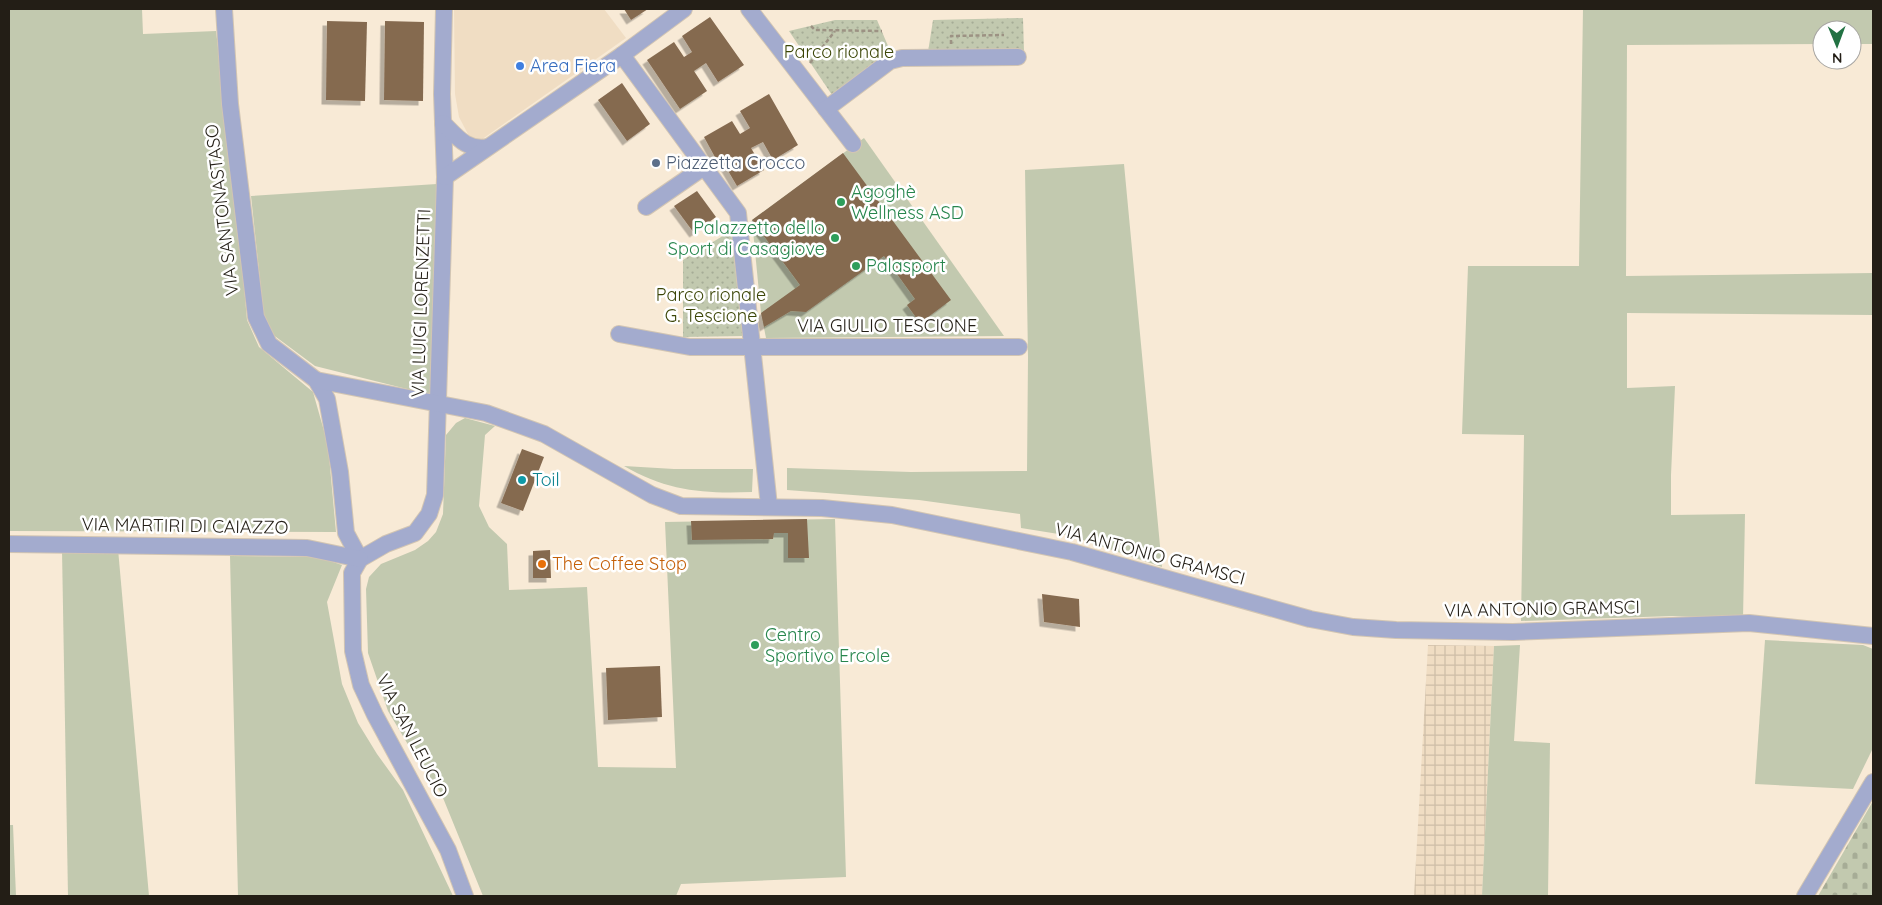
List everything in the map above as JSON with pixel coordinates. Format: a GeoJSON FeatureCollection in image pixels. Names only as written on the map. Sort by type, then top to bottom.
{"type":"FeatureCollection","features":[{"type":"Feature","properties":{"kind":"street","name":"VIA SANTONASTASO"},"geometry":{"type":"LineString","coordinates":[[224,9],[230,104],[256,317],[269,344],[316,380],[327,399],[340,472],[346,533],[360,559]]}},
{"type":"Feature","properties":{"kind":"street","name":"VIA LUIGI LORENZETTI"},"geometry":{"type":"LineString","coordinates":[[360,559],[386,544],[415,533],[430,514],[435,495],[445,177],[443,123],[444,9]]}},
{"type":"Feature","properties":{"kind":"street"},"geometry":{"type":"LineString","coordinates":[[445,177],[622,55],[684,9]]}},
{"type":"Feature","properties":{"kind":"street"},"geometry":{"type":"LineString","coordinates":[[749,9],[854,144]]}},
{"type":"Feature","properties":{"kind":"street"},"geometry":{"type":"LineString","coordinates":[[622,55],[738,212],[754,346],[769,506]]}},
{"type":"Feature","properties":{"kind":"street"},"geometry":{"type":"LineString","coordinates":[[826,109],[890,61],[902,58],[1018,58]]}},
{"type":"Feature","properties":{"kind":"street"},"geometry":{"type":"LineString","coordinates":[[443,123],[466,145],[477,149],[488,146]]}},
{"type":"Feature","properties":{"kind":"street"},"geometry":{"type":"LineString","coordinates":[[646,207],[704,166]]}},
{"type":"Feature","properties":{"kind":"street","name":"VIA GIULIO TESCIONE"},"geometry":{"type":"LineString","coordinates":[[619,334],[690,347],[1020,347]]}},
{"type":"Feature","properties":{"kind":"street","name":"VIA SANTONASTASO"},"geometry":{"type":"LineString","coordinates":[[316,380],[438,403]]}},
{"type":"Feature","properties":{"kind":"street","name":"VIA ANTONIO GRAMSCI"},"geometry":{"type":"LineString","coordinates":[[438,403],[486,413],[544,434],[652,495],[682,506],[822,508],[892,515],[1072,552],[1310,619],[1353,627],[1396,630],[1513,632],[1748,623],[1873,636]]}},
{"type":"Feature","properties":{"kind":"street","name":"VIA MARTIRI DI CAIAZZO"},"geometry":{"type":"LineString","coordinates":[[9,544],[307,548],[360,559]]}},
{"type":"Feature","properties":{"kind":"street","name":"VIA SAN LEUCIO"},"geometry":{"type":"LineString","coordinates":[[360,559],[352,573],[352,596],[353,650],[361,685],[375,715],[448,850],[465,896]]}},
{"type":"Feature","properties":{"kind":"street"},"geometry":{"type":"LineString","coordinates":[[1805,896],[1873,782]]}},
{"type":"Feature","properties":{"kind":"path"},"geometry":{"type":"LineString","coordinates":[[811,26],[815,30],[882,31]]}},
{"type":"Feature","properties":{"kind":"path"},"geometry":{"type":"LineString","coordinates":[[800,76],[836,30]]}},
{"type":"Feature","properties":{"kind":"path"},"geometry":{"type":"LineString","coordinates":[[952,58],[951,36],[1004,35]]}},
{"type":"Feature","properties":{"kind":"shaded area","name":"Area Fiera"},"geometry":{"type":"Polygon","coordinates":[[[454,9],[604,9],[626,38],[481,140],[470,138],[459,117],[455,94],[454,9]]]}},
{"type":"Feature","properties":{"kind":"shaded area"},"geometry":{"type":"Polygon","coordinates":[[[1428,645],[1494,646],[1482,896],[1414,896],[1428,645]]]}},
{"type":"Feature","properties":{"kind":"green space"},"geometry":{"type":"Polygon","coordinates":[[[9,9],[142,9],[143,34],[216,31],[236,197],[247,320],[259,347],[313,392],[328,445],[336,532],[9,531],[9,9]]]}},
{"type":"Feature","properties":{"kind":"green space"},"geometry":{"type":"Polygon","coordinates":[[[1583,9],[1873,9],[1873,44],[1862,44],[1862,20],[1812,20],[1812,44],[1627,45],[1626,276],[1873,273],[1873,315],[1627,313],[1627,388],[1675,386],[1671,515],[1745,514],[1743,619],[1673,616],[1521,621],[1524,435],[1462,434],[1468,266],[1579,266],[1583,9]]]}},
{"type":"Feature","properties":{"kind":"green space"},"geometry":{"type":"Polygon","coordinates":[[[1023,18],[1024,52],[928,52],[933,20],[1023,18]]]}},
{"type":"Feature","properties":{"kind":"green space","name":"Parco rionale"},"geometry":{"type":"Polygon","coordinates":[[[835,20],[877,20],[891,53],[832,95],[789,31],[835,20]]]}},
{"type":"Feature","properties":{"kind":"green space","name":"Palasport"},"geometry":{"type":"Polygon","coordinates":[[[864,138],[1004,336],[766,338],[761,313],[752,220],[864,138]]]}},
{"type":"Feature","properties":{"kind":"green space"},"geometry":{"type":"Polygon","coordinates":[[[1124,164],[1162,567],[1071,536],[1021,528],[1020,514],[919,500],[787,490],[787,468],[911,472],[1027,471],[1028,357],[1025,170],[1124,164]]]}},
{"type":"Feature","properties":{"kind":"green space"},"geometry":{"type":"Polygon","coordinates":[[[437,184],[431,395],[315,366],[272,334],[264,317],[251,196],[437,184]]]}},
{"type":"Feature","properties":{"kind":"green space","name":"Parco rionale G. Tescione"},"geometry":{"type":"Polygon","coordinates":[[[731,231],[743,336],[683,337],[683,260],[731,231]]]}},
{"type":"Feature","properties":{"kind":"green space"},"geometry":{"type":"Polygon","coordinates":[[[465,418],[495,426],[485,435],[479,506],[489,527],[507,544],[509,590],[587,587],[598,767],[676,768],[665,522],[835,519],[846,877],[681,884],[676,896],[483,896],[441,793],[416,758],[388,711],[368,653],[366,589],[369,577],[381,564],[415,550],[428,541],[436,532],[443,514],[446,435],[456,423],[465,418]]]}},
{"type":"Feature","properties":{"kind":"green space"},"geometry":{"type":"Polygon","coordinates":[[[624,466],[674,469],[753,469],[752,492],[702,491],[671,486],[655,481],[624,466]]]}},
{"type":"Feature","properties":{"kind":"green space"},"geometry":{"type":"Polygon","coordinates":[[[118,549],[149,896],[68,896],[62,550],[118,549]]]}},
{"type":"Feature","properties":{"kind":"green space"},"geometry":{"type":"Polygon","coordinates":[[[230,556],[318,557],[342,565],[327,602],[342,684],[358,723],[377,754],[403,790],[453,896],[238,896],[230,556]]]}},
{"type":"Feature","properties":{"kind":"green space"},"geometry":{"type":"Polygon","coordinates":[[[1765,640],[1863,645],[1873,649],[1873,748],[1853,789],[1755,784],[1765,640]]]}},
{"type":"Feature","properties":{"kind":"green space"},"geometry":{"type":"Polygon","coordinates":[[[1520,645],[1514,741],[1550,743],[1548,896],[1482,896],[1494,646],[1520,645]]]}},
{"type":"Feature","properties":{"kind":"green space"},"geometry":{"type":"Polygon","coordinates":[[[1873,801],[1873,896],[1818,896],[1873,801]]]}},
{"type":"Feature","properties":{"kind":"green space"},"geometry":{"type":"Polygon","coordinates":[[[9,825],[13,825],[16,896],[9,896],[9,825]]]}},
{"type":"Feature","properties":{"kind":"building"},"geometry":{"type":"Polygon","coordinates":[[[624,9],[648,9],[631,20],[624,9]]]}},
{"type":"Feature","properties":{"kind":"building"},"geometry":{"type":"Polygon","coordinates":[[[710,17],[744,65],[718,82],[706,63],[694,71],[707,91],[680,109],[647,60],[674,42],[684,57],[692,52],[682,36],[710,17]]]}},
{"type":"Feature","properties":{"kind":"building"},"geometry":{"type":"Polygon","coordinates":[[[327,21],[367,22],[365,101],[326,100],[327,21]]]}},
{"type":"Feature","properties":{"kind":"building"},"geometry":{"type":"Polygon","coordinates":[[[385,21],[424,22],[423,101],[384,100],[385,21]]]}},
{"type":"Feature","properties":{"kind":"building"},"geometry":{"type":"Polygon","coordinates":[[[622,83],[650,124],[627,141],[598,100],[622,83]]]}},
{"type":"Feature","properties":{"kind":"building"},"geometry":{"type":"Polygon","coordinates":[[[769,94],[798,145],[773,160],[763,142],[751,148],[764,170],[737,186],[720,157],[716,159],[704,137],[732,121],[740,134],[750,128],[740,111],[769,94]]]}},
{"type":"Feature","properties":{"kind":"building","name":"Palazzetto dello Sport di Casagiove"},"geometry":{"type":"Polygon","coordinates":[[[843,153],[951,300],[920,323],[907,305],[915,299],[884,256],[806,312],[791,311],[764,327],[761,313],[800,285],[752,220],[843,153]]]}},
{"type":"Feature","properties":{"kind":"building"},"geometry":{"type":"Polygon","coordinates":[[[697,191],[716,217],[694,233],[674,206],[697,191]]]}},
{"type":"Feature","properties":{"kind":"building","name":"Toil"},"geometry":{"type":"Polygon","coordinates":[[[522,449],[544,457],[523,511],[501,503],[522,449]]]}},
{"type":"Feature","properties":{"kind":"building"},"geometry":{"type":"Polygon","coordinates":[[[807,519],[809,558],[788,558],[788,533],[774,533],[773,539],[692,540],[691,521],[807,519]]]}},
{"type":"Feature","properties":{"kind":"building","name":"The Coffee Stop"},"geometry":{"type":"Polygon","coordinates":[[[550,550],[551,578],[533,578],[533,551],[550,550]]]}},
{"type":"Feature","properties":{"kind":"building"},"geometry":{"type":"Polygon","coordinates":[[[1042,594],[1079,599],[1080,627],[1044,622],[1042,594]]]}},
{"type":"Feature","properties":{"kind":"building"},"geometry":{"type":"Polygon","coordinates":[[[660,666],[662,717],[608,720],[606,668],[660,666]]]}},
{"type":"Feature","properties":{"kind":"place","name":"Area Fiera"},"geometry":{"type":"Point","coordinates":[520,66]}},
{"type":"Feature","properties":{"kind":"place","name":"Piazzetta Crocco"},"geometry":{"type":"Point","coordinates":[656,163]}},
{"type":"Feature","properties":{"kind":"place","name":"Agoghè Wellness ASD"},"geometry":{"type":"Point","coordinates":[841,202]}},
{"type":"Feature","properties":{"kind":"place","name":"Palazzetto dello Sport di Casagiove"},"geometry":{"type":"Point","coordinates":[835,238]}},
{"type":"Feature","properties":{"kind":"place","name":"Palasport"},"geometry":{"type":"Point","coordinates":[856,266]}},
{"type":"Feature","properties":{"kind":"place","name":"Toil"},"geometry":{"type":"Point","coordinates":[522,480]}},
{"type":"Feature","properties":{"kind":"place","name":"The Coffee Stop"},"geometry":{"type":"Point","coordinates":[542,564]}},
{"type":"Feature","properties":{"kind":"place","name":"Centro Sportivo Ercole"},"geometry":{"type":"Point","coordinates":[755,645]}}]}
